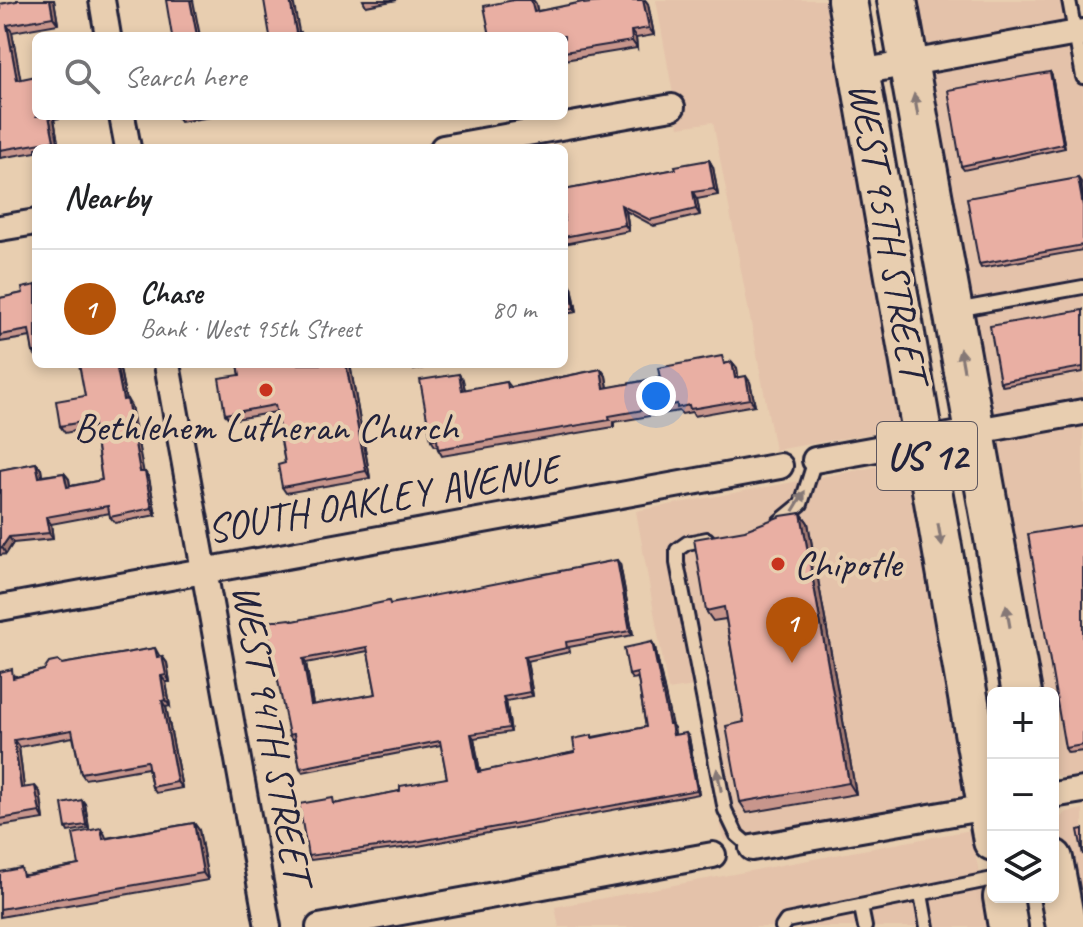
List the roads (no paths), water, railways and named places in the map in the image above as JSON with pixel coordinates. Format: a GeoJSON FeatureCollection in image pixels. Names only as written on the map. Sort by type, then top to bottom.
{"type":"FeatureCollection","features":[{"type":"Feature","properties":{"kind":"main road","name":"WEST 95TH STREET"},"geometry":{"type":"LineString","coordinates":[[847,0],[987,795]]}},
{"type":"Feature","properties":{"kind":"main road","name":"WEST 95TH STREET"},"geometry":{"type":"LineString","coordinates":[[897,0],[1021,687]]}},
{"type":"Feature","properties":{"kind":"main road"},"geometry":{"type":"LineString","coordinates":[[1059,890],[1066,927]]}},
{"type":"Feature","properties":{"kind":"main road"},"geometry":{"type":"LineString","coordinates":[[1004,903],[1008,927]]}},
{"type":"Feature","properties":{"kind":"street"},"geometry":{"type":"LineString","coordinates":[[102,0],[107,32]]}},
{"type":"Feature","properties":{"kind":"street"},"geometry":{"type":"LineString","coordinates":[[860,72],[1079,33]]}},
{"type":"Feature","properties":{"kind":"street"},"geometry":{"type":"LineString","coordinates":[[465,144],[672,107]]}},
{"type":"Feature","properties":{"kind":"street"},"geometry":{"type":"LineString","coordinates":[[123,120],[127,144]]}},
{"type":"Feature","properties":{"kind":"street"},"geometry":{"type":"LineString","coordinates":[[0,228],[32,223]]}},
{"type":"Feature","properties":{"kind":"street","name":"WEST 94TH STREET"},"geometry":{"type":"LineString","coordinates":[[168,368],[268,927]]}},
{"type":"Feature","properties":{"kind":"street"},"geometry":{"type":"LineString","coordinates":[[815,460],[1083,412]]}},
{"type":"Feature","properties":{"kind":"street","name":"SOUTH OAKLEY AVENUE"},"geometry":{"type":"LineString","coordinates":[[0,608],[780,466]]}},
{"type":"Feature","properties":{"kind":"street"},"geometry":{"type":"LineString","coordinates":[[1059,794],[1083,790]]}},
{"type":"Feature","properties":{"kind":"street"},"geometry":{"type":"LineString","coordinates":[[752,848],[987,819]]}},
{"type":"Feature","properties":{"kind":"street"},"geometry":{"type":"LineString","coordinates":[[319,927],[713,855]]}},
{"type":"Feature","properties":{"kind":"lane"},"geometry":{"type":"LineString","coordinates":[[1069,0],[1079,33],[1083,77]]}},
{"type":"Feature","properties":{"kind":"lane"},"geometry":{"type":"LineString","coordinates":[[953,311],[1083,287]]}},
{"type":"Feature","properties":{"kind":"lane"},"geometry":{"type":"LineString","coordinates":[[772,527],[801,504],[815,460]]}},
{"type":"Feature","properties":{"kind":"lane"},"geometry":{"type":"LineString","coordinates":[[715,537],[687,543],[677,550],[677,563],[725,810],[737,835],[752,848]]}},
{"type":"Feature","properties":{"kind":"lane"},"geometry":{"type":"LineString","coordinates":[[782,927],[786,921],[987,880]]}},
{"type":"Feature","properties":{"kind":"lane"},"geometry":{"type":"LineString","coordinates":[[921,894],[927,927]]}},
{"type":"Feature","properties":{"kind":"lane"},"geometry":{"type":"LineString","coordinates":[[861,907],[865,927]]}},
{"type":"Feature","properties":{"kind":"place","name":"Bethlehem Lutheran Church"},"geometry":{"type":"Point","coordinates":[266,390]}},
{"type":"Feature","properties":{"kind":"place","name":"Chipotle"},"geometry":{"type":"Point","coordinates":[778,564]}},
{"type":"Feature","properties":{"kind":"place","name":"Chase"},"geometry":{"type":"Point","coordinates":[792,663]}}]}
